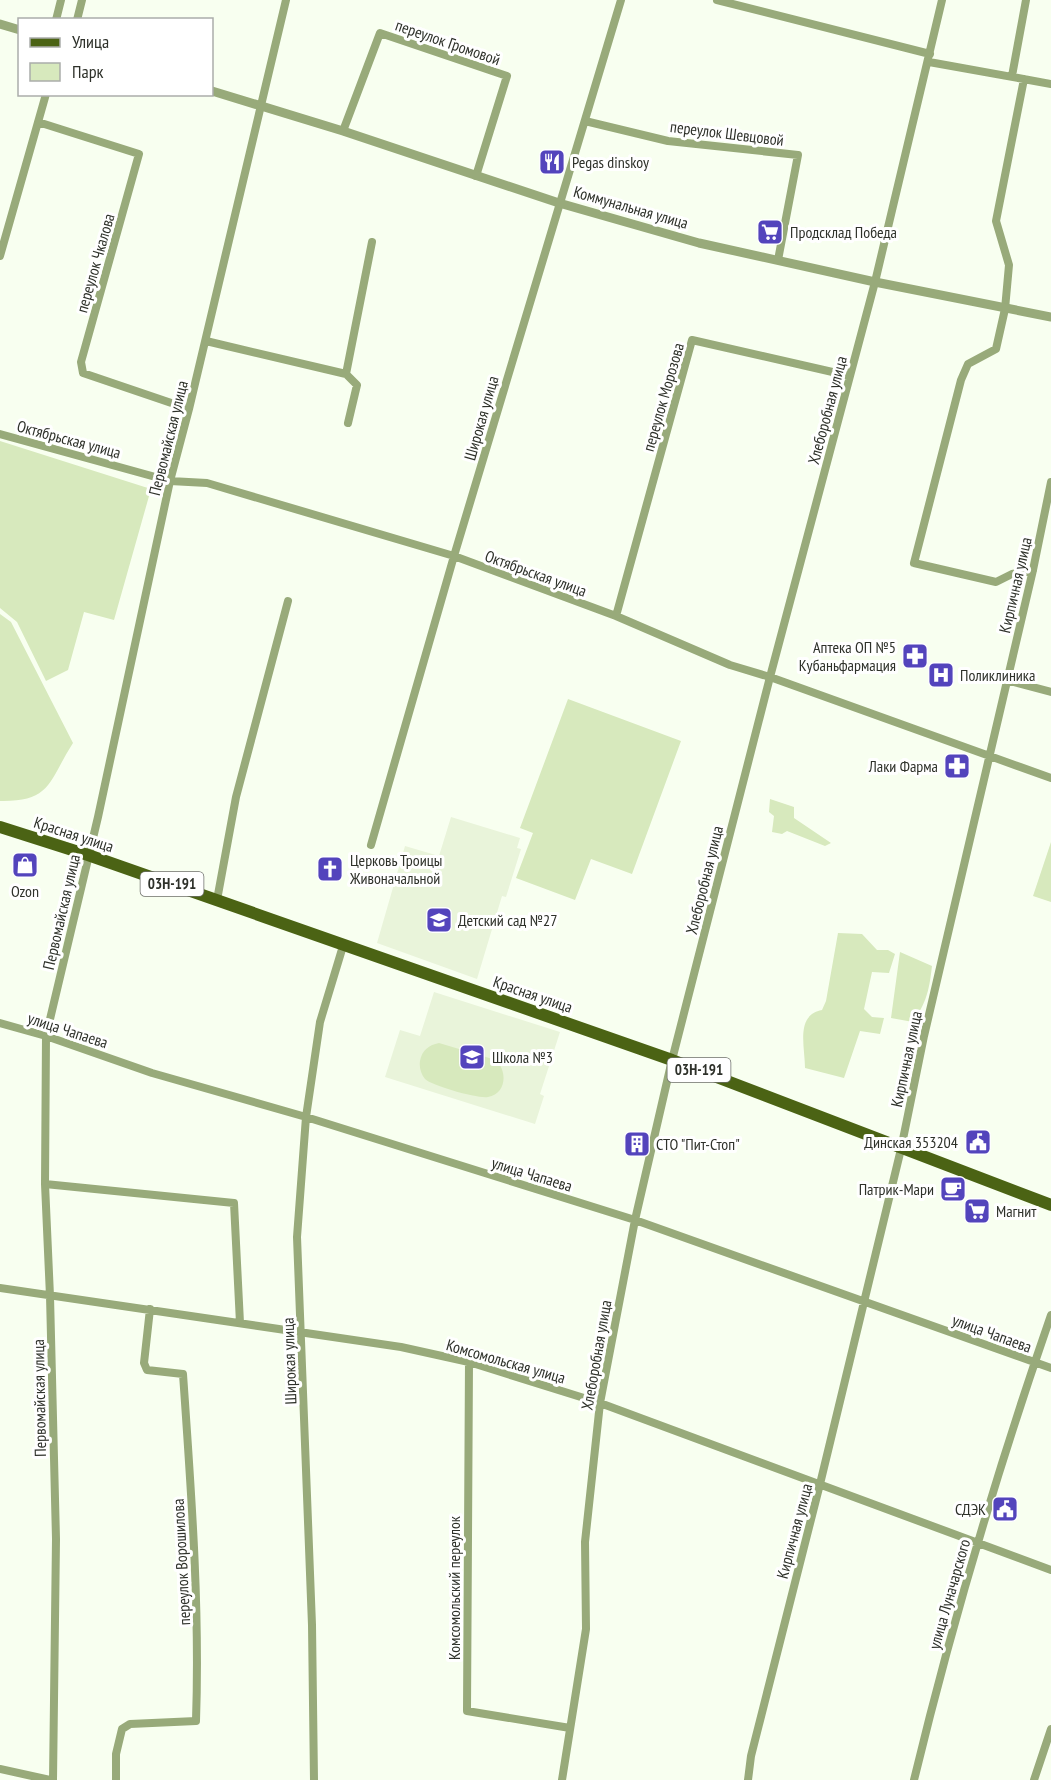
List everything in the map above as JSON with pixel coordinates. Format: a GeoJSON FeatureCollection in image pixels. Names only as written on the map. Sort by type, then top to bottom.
{"type":"FeatureCollection","features":[{"type":"Feature","properties":{"kind":"main road","name":"Красная улица"},"geometry":{"type":"LineString","coordinates":[[0,827],[88,855],[672,1060],[1051,1205]]}},
{"type":"Feature","properties":{"kind":"street"},"geometry":{"type":"LineString","coordinates":[[56,18],[61,0]]}},
{"type":"Feature","properties":{"kind":"street"},"geometry":{"type":"LineString","coordinates":[[78,18],[82,0]]}},
{"type":"Feature","properties":{"kind":"street","name":"Первомайская улица"},"geometry":{"type":"LineString","coordinates":[[51,1780],[56,1539],[45,1184],[46,1036],[170,481],[206,341],[286,0]]}},
{"type":"Feature","properties":{"kind":"street","name":"Широкая улица"},"geometry":{"type":"LineString","coordinates":[[372,845],[454,556],[621,0]]}},
{"type":"Feature","properties":{"kind":"street"},"geometry":{"type":"LineString","coordinates":[[717,0],[929,58],[1051,84]]}},
{"type":"Feature","properties":{"kind":"street","name":"Хлеборобная улица"},"geometry":{"type":"LineString","coordinates":[[562,1780],[586,1629],[585,1542],[600,1403],[635,1220],[672,1060],[770,677],[875,282],[942,0]]}},
{"type":"Feature","properties":{"kind":"street"},"geometry":{"type":"LineString","coordinates":[[1012,76],[1026,0]]}},
{"type":"Feature","properties":{"kind":"street"},"geometry":{"type":"LineString","coordinates":[[0,24],[18,29]]}},
{"type":"Feature","properties":{"kind":"street","name":"переулок Громовой"},"geometry":{"type":"LineString","coordinates":[[344,131],[380,33],[507,76],[476,176]]}},
{"type":"Feature","properties":{"kind":"street"},"geometry":{"type":"LineString","coordinates":[[1024,79],[996,221],[1009,265],[1005,309],[996,349],[968,364],[961,380],[914,563],[996,582],[1012,574],[1034,570]]}},
{"type":"Feature","properties":{"kind":"street","name":"Коммунальная улица"},"geometry":{"type":"LineString","coordinates":[[213,91],[344,131],[559,203],[699,243],[875,282],[1051,317]]}},
{"type":"Feature","properties":{"kind":"street"},"geometry":{"type":"LineString","coordinates":[[0,256],[2,242],[45,96]]}},
{"type":"Feature","properties":{"kind":"street","name":"переулок Шевцовой"},"geometry":{"type":"LineString","coordinates":[[585,121],[668,141],[798,155],[778,260]]}},
{"type":"Feature","properties":{"kind":"street","name":"переулок Чкалова"},"geometry":{"type":"LineString","coordinates":[[38,122],[139,154],[81,362],[83,374],[189,409]]}},
{"type":"Feature","properties":{"kind":"street"},"geometry":{"type":"LineString","coordinates":[[346,374],[372,242]]}},
{"type":"Feature","properties":{"kind":"street","name":"переулок Морозова"},"geometry":{"type":"LineString","coordinates":[[616,616],[692,340],[850,376]]}},
{"type":"Feature","properties":{"kind":"street"},"geometry":{"type":"LineString","coordinates":[[206,341],[346,374],[357,385],[348,423]]}},
{"type":"Feature","properties":{"kind":"street","name":"Октябрьская улица"},"geometry":{"type":"LineString","coordinates":[[0,434],[170,481],[207,483],[454,556],[616,616],[730,665],[770,677],[1051,778]]}},
{"type":"Feature","properties":{"kind":"street","name":"Кирпичная улица"},"geometry":{"type":"LineString","coordinates":[[748,1780],[751,1756],[901,1149],[923,1042],[1006,680],[1034,570],[1051,482]]}},
{"type":"Feature","properties":{"kind":"street"},"geometry":{"type":"LineString","coordinates":[[216,900],[237,797],[288,602]]}},
{"type":"Feature","properties":{"kind":"street"},"geometry":{"type":"LineString","coordinates":[[1006,680],[1051,692]]}},
{"type":"Feature","properties":{"kind":"street","name":"Широкая улица"},"geometry":{"type":"LineString","coordinates":[[314,1780],[312,1625],[297,1237],[306,1117],[320,1022],[343,946]]}},
{"type":"Feature","properties":{"kind":"street","name":"улица Чапаева"},"geometry":{"type":"LineString","coordinates":[[0,1023],[46,1036],[153,1073],[306,1117],[635,1220],[1051,1368]]}},
{"type":"Feature","properties":{"kind":"street"},"geometry":{"type":"LineString","coordinates":[[45,1184],[234,1203],[240,1323]]}},
{"type":"Feature","properties":{"kind":"street","name":"Комсомольская улица"},"geometry":{"type":"LineString","coordinates":[[0,1288],[401,1347],[469,1362],[600,1403],[1051,1570]]}},
{"type":"Feature","properties":{"kind":"street","name":"переулок Ворошилова"},"geometry":{"type":"LineString","coordinates":[[116,1780],[116,1754],[122,1729],[130,1724],[196,1721],[198,1656],[196,1571],[183,1374],[147,1370],[144,1363],[150,1309]]}},
{"type":"Feature","properties":{"kind":"street","name":"улица Луначарского"},"geometry":{"type":"LineString","coordinates":[[914,1780],[940,1673],[978,1542],[1051,1315]]}},
{"type":"Feature","properties":{"kind":"street","name":"Комсомольский переулок"},"geometry":{"type":"LineString","coordinates":[[469,1362],[467,1711],[570,1728]]}},
{"type":"Feature","properties":{"kind":"street"},"geometry":{"type":"LineString","coordinates":[[1034,1780],[1051,1729]]}},
{"type":"Feature","properties":{"kind":"street"},"geometry":{"type":"LineString","coordinates":[[0,1769],[51,1780]]}},
{"type":"Feature","properties":{"kind":"shaded area","name":"Детский сад №27"},"geometry":{"type":"Polygon","coordinates":[[[451,817],[520,838],[517,848],[521,849],[506,897],[502,896],[477,979],[377,943],[405,846],[439,856],[451,817]]]}},
{"type":"Feature","properties":{"kind":"shaded area","name":"Школа №3"},"geometry":{"type":"Polygon","coordinates":[[[434,992],[560,1032],[540,1094],[544,1096],[535,1124],[385,1077],[400,1030],[420,1036],[434,992]]]}},
{"type":"Feature","properties":{"kind":"green space"},"geometry":{"type":"Polygon","coordinates":[[[0,441],[151,489],[114,620],[84,612],[68,670],[46,681],[17,622],[0,608],[0,441]]]}},
{"type":"Feature","properties":{"kind":"green space"},"geometry":{"type":"Polygon","coordinates":[[[0,614],[11,622],[73,743],[53,778],[40,793],[30,798],[0,801],[0,614]]]}},
{"type":"Feature","properties":{"kind":"green space"},"geometry":{"type":"Polygon","coordinates":[[[568,699],[681,741],[632,874],[591,859],[575,900],[516,878],[533,833],[520,828],[568,699]]]}},
{"type":"Feature","properties":{"kind":"green space"},"geometry":{"type":"Polygon","coordinates":[[[770,799],[794,807],[794,818],[831,843],[825,846],[787,831],[782,834],[772,832],[774,816],[769,812],[770,799]]]}},
{"type":"Feature","properties":{"kind":"green space"},"geometry":{"type":"Polygon","coordinates":[[[1051,842],[1051,902],[1033,896],[1051,842]]]}},
{"type":"Feature","properties":{"kind":"green space"},"geometry":{"type":"Polygon","coordinates":[[[838,933],[862,934],[877,950],[888,950],[895,954],[889,973],[872,972],[864,1009],[872,1017],[884,1018],[880,1034],[860,1031],[844,1078],[805,1068],[803,1042],[803,1033],[808,1018],[822,1010],[826,1001],[838,933]]]}},
{"type":"Feature","properties":{"kind":"green space"},"geometry":{"type":"Polygon","coordinates":[[[900,952],[932,966],[927,996],[913,1022],[891,1018],[900,952]]]}},
{"type":"Feature","properties":{"kind":"green space"},"geometry":{"type":"Polygon","coordinates":[[[439,1043],[496,1060],[503,1076],[499,1092],[488,1097],[475,1096],[425,1079],[420,1068],[422,1054],[432,1045],[439,1043]]]}},
{"type":"Feature","properties":{"kind":"place","name":"Pegas dinskoy"},"geometry":{"type":"Point","coordinates":[552,162]}},
{"type":"Feature","properties":{"kind":"place","name":"Продсклад Победа"},"geometry":{"type":"Point","coordinates":[770,232]}},
{"type":"Feature","properties":{"kind":"place","name":"Аптека ОП №5 Кубаньфармация"},"geometry":{"type":"Point","coordinates":[915,656]}},
{"type":"Feature","properties":{"kind":"place","name":"Поликлиника"},"geometry":{"type":"Point","coordinates":[941,675]}},
{"type":"Feature","properties":{"kind":"place","name":"Лаки Фарма"},"geometry":{"type":"Point","coordinates":[957,766]}},
{"type":"Feature","properties":{"kind":"place","name":"Ozon"},"geometry":{"type":"Point","coordinates":[25,865]}},
{"type":"Feature","properties":{"kind":"place","name":"Церковь Троицы Живоначальной"},"geometry":{"type":"Point","coordinates":[330,869]}},
{"type":"Feature","properties":{"kind":"place","name":"Детский сад №27"},"geometry":{"type":"Point","coordinates":[439,920]}},
{"type":"Feature","properties":{"kind":"place","name":"Школа №3"},"geometry":{"type":"Point","coordinates":[472,1057]}},
{"type":"Feature","properties":{"kind":"place","name":"Динская 353204"},"geometry":{"type":"Point","coordinates":[978,1142]}},
{"type":"Feature","properties":{"kind":"place","name":"СТО \"Пит-Стоп\""},"geometry":{"type":"Point","coordinates":[637,1144]}},
{"type":"Feature","properties":{"kind":"place","name":"Патрик-Мари"},"geometry":{"type":"Point","coordinates":[953,1189]}},
{"type":"Feature","properties":{"kind":"place","name":"Магнит"},"geometry":{"type":"Point","coordinates":[977,1211]}},
{"type":"Feature","properties":{"kind":"place","name":"СДЭК"},"geometry":{"type":"Point","coordinates":[1005,1509]}}]}
